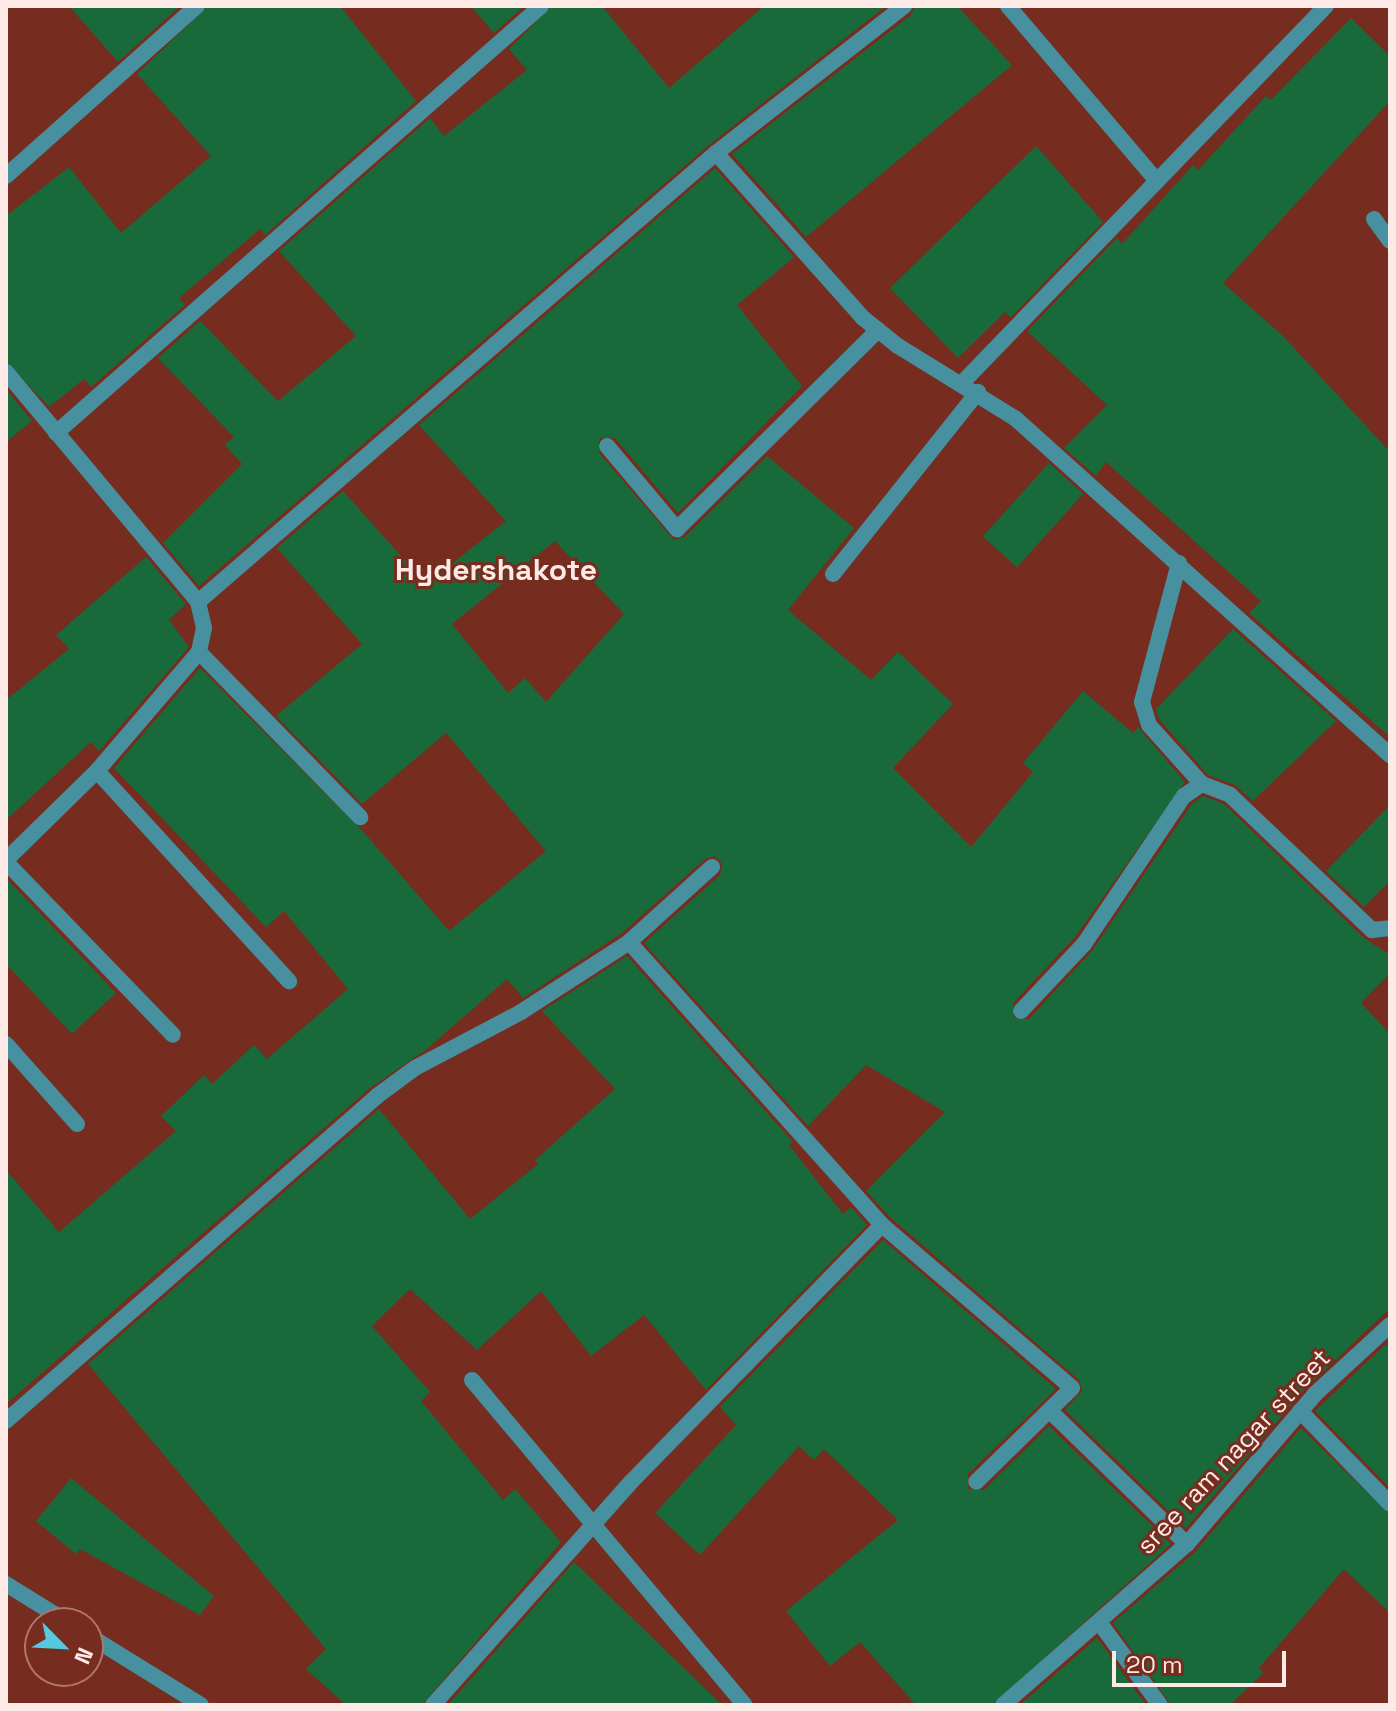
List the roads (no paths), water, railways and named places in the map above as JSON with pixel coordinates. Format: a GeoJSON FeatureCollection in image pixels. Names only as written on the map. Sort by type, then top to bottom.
{"type":"FeatureCollection","features":[{"type":"Feature","properties":{"kind":"street"},"geometry":{"type":"LineString","coordinates":[[6,176],[197,6]]}},
{"type":"Feature","properties":{"kind":"street"},"geometry":{"type":"LineString","coordinates":[[56,433],[541,6]]}},
{"type":"Feature","properties":{"kind":"street"},"geometry":{"type":"LineString","coordinates":[[198,602],[716,153],[904,6]]}},
{"type":"Feature","properties":{"kind":"street"},"geometry":{"type":"LineString","coordinates":[[1008,6],[1157,181]]}},
{"type":"Feature","properties":{"kind":"street"},"geometry":{"type":"LineString","coordinates":[[962,383],[1326,6]]}},
{"type":"Feature","properties":{"kind":"street"},"geometry":{"type":"LineString","coordinates":[[716,153],[878,330],[1016,419],[1390,755]]}},
{"type":"Feature","properties":{"kind":"street"},"geometry":{"type":"LineString","coordinates":[[1374,219],[1390,241]]}},
{"type":"Feature","properties":{"kind":"street"},"geometry":{"type":"LineString","coordinates":[[607,446],[677,529],[878,330]]}},
{"type":"Feature","properties":{"kind":"street"},"geometry":{"type":"LineString","coordinates":[[6,372],[198,602],[204,628],[199,652],[97,771],[6,861],[173,1035]]}},
{"type":"Feature","properties":{"kind":"street"},"geometry":{"type":"LineString","coordinates":[[833,574],[978,392]]}},
{"type":"Feature","properties":{"kind":"street"},"geometry":{"type":"LineString","coordinates":[[1179,563],[1142,702],[1149,725],[1202,784],[1230,795],[1372,930],[1390,928]]}},
{"type":"Feature","properties":{"kind":"street"},"geometry":{"type":"LineString","coordinates":[[199,652],[360,817]]}},
{"type":"Feature","properties":{"kind":"street"},"geometry":{"type":"LineString","coordinates":[[97,771],[289,981]]}},
{"type":"Feature","properties":{"kind":"street"},"geometry":{"type":"LineString","coordinates":[[1021,1011],[1084,944],[1184,796],[1202,784]]}},
{"type":"Feature","properties":{"kind":"street"},"geometry":{"type":"LineString","coordinates":[[6,1421],[377,1096],[415,1068],[521,1012],[629,942],[712,867]]}},
{"type":"Feature","properties":{"kind":"street"},"geometry":{"type":"LineString","coordinates":[[629,942],[882,1225],[1072,1388],[976,1482]]}},
{"type":"Feature","properties":{"kind":"street"},"geometry":{"type":"LineString","coordinates":[[6,1044],[77,1124]]}},
{"type":"Feature","properties":{"kind":"street"},"geometry":{"type":"LineString","coordinates":[[433,1705],[594,1524],[794,1310],[882,1225]]}},
{"type":"Feature","properties":{"kind":"street","name":"sree ram nagar street"},"geometry":{"type":"LineString","coordinates":[[1003,1705],[1187,1544],[1300,1411],[1390,1325]]}},
{"type":"Feature","properties":{"kind":"street"},"geometry":{"type":"LineString","coordinates":[[472,1380],[745,1705]]}},
{"type":"Feature","properties":{"kind":"street"},"geometry":{"type":"LineString","coordinates":[[1050,1411],[1187,1544]]}},
{"type":"Feature","properties":{"kind":"street"},"geometry":{"type":"LineString","coordinates":[[1300,1411],[1390,1504]]}},
{"type":"Feature","properties":{"kind":"street"},"geometry":{"type":"LineString","coordinates":[[6,1584],[43,1607]]}},
{"type":"Feature","properties":{"kind":"street"},"geometry":{"type":"LineString","coordinates":[[1099,1622],[1160,1705]]}},
{"type":"Feature","properties":{"kind":"street"},"geometry":{"type":"LineString","coordinates":[[104,1645],[201,1705]]}},
{"type":"Feature","properties":{"kind":"district","name":"Hydershakote"},"geometry":{"type":"Point","coordinates":[496,570]}}]}
